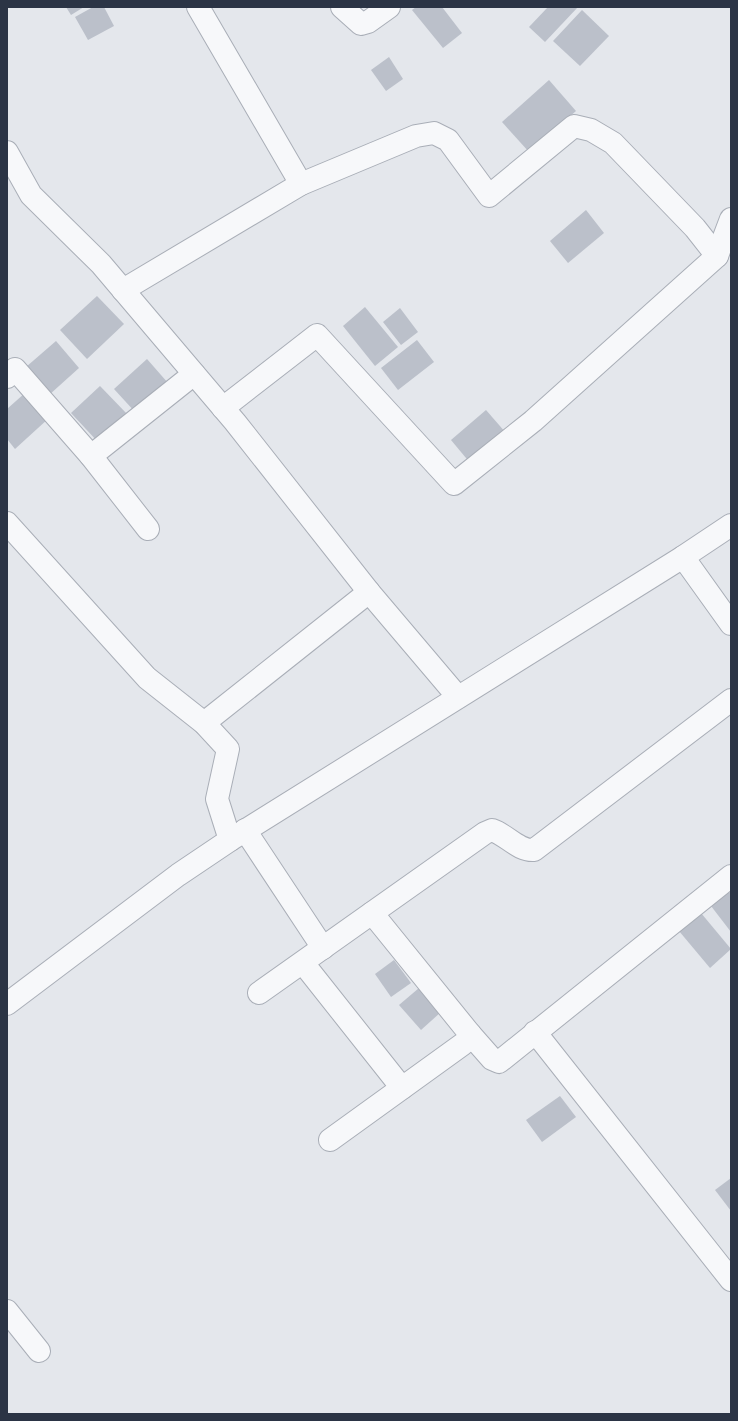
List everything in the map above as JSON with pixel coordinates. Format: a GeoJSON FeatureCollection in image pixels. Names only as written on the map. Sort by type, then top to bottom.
{"type":"FeatureCollection","features":[{"type":"Feature","properties":{"kind":"street"},"geometry":{"type":"LineString","coordinates":[[198,7],[301,184]]}},
{"type":"Feature","properties":{"kind":"street"},"geometry":{"type":"LineString","coordinates":[[342,7],[361,24],[368,22],[389,7]]}},
{"type":"Feature","properties":{"kind":"street"},"geometry":{"type":"LineString","coordinates":[[123,290],[301,184],[416,136],[434,133],[448,140],[489,196],[574,126],[591,130],[613,143],[695,228],[717,256]]}},
{"type":"Feature","properties":{"kind":"street"},"geometry":{"type":"LineString","coordinates":[[7,152],[31,195],[101,264],[223,408],[369,592],[458,697]]}},
{"type":"Feature","properties":{"kind":"street"},"geometry":{"type":"LineString","coordinates":[[223,408],[317,335],[454,484],[533,422],[717,256],[731,219]]}},
{"type":"Feature","properties":{"kind":"street"},"geometry":{"type":"LineString","coordinates":[[7,377],[15,369],[91,456],[148,529]]}},
{"type":"Feature","properties":{"kind":"street"},"geometry":{"type":"LineString","coordinates":[[91,456],[194,374]]}},
{"type":"Feature","properties":{"kind":"street"},"geometry":{"type":"LineString","coordinates":[[7,523],[147,678],[204,723],[228,749],[217,800],[238,835],[323,948]]}},
{"type":"Feature","properties":{"kind":"street"},"geometry":{"type":"LineString","coordinates":[[7,1004],[178,875],[238,835],[683,557],[731,525]]}},
{"type":"Feature","properties":{"kind":"street"},"geometry":{"type":"LineString","coordinates":[[683,557],[731,624]]}},
{"type":"Feature","properties":{"kind":"street"},"geometry":{"type":"LineString","coordinates":[[204,723],[369,592]]}},
{"type":"Feature","properties":{"kind":"street"},"geometry":{"type":"LineString","coordinates":[[259,993],[485,833],[492,830],[500,833],[521,848],[534,850],[731,700]]}},
{"type":"Feature","properties":{"kind":"street"},"geometry":{"type":"LineString","coordinates":[[372,913],[470,1034],[492,1059],[500,1062],[535,1032],[731,876]]}},
{"type":"Feature","properties":{"kind":"street"},"geometry":{"type":"LineString","coordinates":[[302,963],[402,1088]]}},
{"type":"Feature","properties":{"kind":"street"},"geometry":{"type":"LineString","coordinates":[[535,1032],[731,1280]]}},
{"type":"Feature","properties":{"kind":"street"},"geometry":{"type":"LineString","coordinates":[[330,1140],[468,1040],[470,1034]]}},
{"type":"Feature","properties":{"kind":"street"},"geometry":{"type":"LineString","coordinates":[[7,1312],[39,1351]]}},
{"type":"Feature","properties":{"kind":"building"},"geometry":{"type":"Polygon","coordinates":[[[66,7],[84,7],[71,15],[66,7]]]}},
{"type":"Feature","properties":{"kind":"building"},"geometry":{"type":"Polygon","coordinates":[[[93,7],[104,7],[114,26],[88,40],[75,17],[93,7]]]}},
{"type":"Feature","properties":{"kind":"building"},"geometry":{"type":"Polygon","coordinates":[[[416,7],[442,7],[462,33],[443,48],[412,10],[416,7]]]}},
{"type":"Feature","properties":{"kind":"building"},"geometry":{"type":"Polygon","coordinates":[[[548,7],[578,7],[545,42],[529,27],[548,7]]]}},
{"type":"Feature","properties":{"kind":"building"},"geometry":{"type":"Polygon","coordinates":[[[582,10],[609,36],[580,66],[553,41],[582,10]]]}},
{"type":"Feature","properties":{"kind":"building"},"geometry":{"type":"Polygon","coordinates":[[[389,57],[403,79],[386,91],[371,70],[389,57]]]}},
{"type":"Feature","properties":{"kind":"building"},"geometry":{"type":"Polygon","coordinates":[[[549,80],[576,111],[529,152],[502,122],[549,80]]]}},
{"type":"Feature","properties":{"kind":"building"},"geometry":{"type":"Polygon","coordinates":[[[586,210],[604,233],[568,263],[550,241],[586,210]]]}},
{"type":"Feature","properties":{"kind":"building"},"geometry":{"type":"Polygon","coordinates":[[[97,296],[124,324],[87,359],[60,330],[97,296]]]}},
{"type":"Feature","properties":{"kind":"building"},"geometry":{"type":"Polygon","coordinates":[[[365,307],[398,347],[375,366],[343,326],[365,307]]]}},
{"type":"Feature","properties":{"kind":"building"},"geometry":{"type":"Polygon","coordinates":[[[400,308],[418,332],[401,345],[383,322],[400,308]]]}},
{"type":"Feature","properties":{"kind":"building"},"geometry":{"type":"Polygon","coordinates":[[[417,340],[434,362],[398,390],[381,368],[417,340]]]}},
{"type":"Feature","properties":{"kind":"building"},"geometry":{"type":"Polygon","coordinates":[[[56,341],[79,368],[49,395],[26,367],[56,341]]]}},
{"type":"Feature","properties":{"kind":"building"},"geometry":{"type":"Polygon","coordinates":[[[147,359],[168,383],[136,413],[114,389],[147,359]]]}},
{"type":"Feature","properties":{"kind":"building"},"geometry":{"type":"Polygon","coordinates":[[[100,386],[128,415],[98,442],[71,413],[100,386]]]}},
{"type":"Feature","properties":{"kind":"building"},"geometry":{"type":"Polygon","coordinates":[[[25,393],[49,418],[15,449],[7,439],[7,409],[25,393]]]}},
{"type":"Feature","properties":{"kind":"building"},"geometry":{"type":"Polygon","coordinates":[[[486,410],[506,433],[471,464],[451,440],[486,410]]]}},
{"type":"Feature","properties":{"kind":"building"},"geometry":{"type":"Polygon","coordinates":[[[729,892],[731,894],[731,932],[711,906],[729,892]]]}},
{"type":"Feature","properties":{"kind":"building"},"geometry":{"type":"Polygon","coordinates":[[[701,913],[731,949],[710,968],[679,931],[701,913]]]}},
{"type":"Feature","properties":{"kind":"building"},"geometry":{"type":"Polygon","coordinates":[[[394,960],[411,983],[391,997],[375,974],[394,960]]]}},
{"type":"Feature","properties":{"kind":"building"},"geometry":{"type":"Polygon","coordinates":[[[419,988],[441,1012],[421,1030],[399,1005],[419,988]]]}},
{"type":"Feature","properties":{"kind":"building"},"geometry":{"type":"Polygon","coordinates":[[[560,1096],[576,1117],[542,1142],[526,1120],[560,1096]]]}},
{"type":"Feature","properties":{"kind":"building"},"geometry":{"type":"Polygon","coordinates":[[[731,1178],[731,1211],[715,1190],[731,1178]]]}}]}
